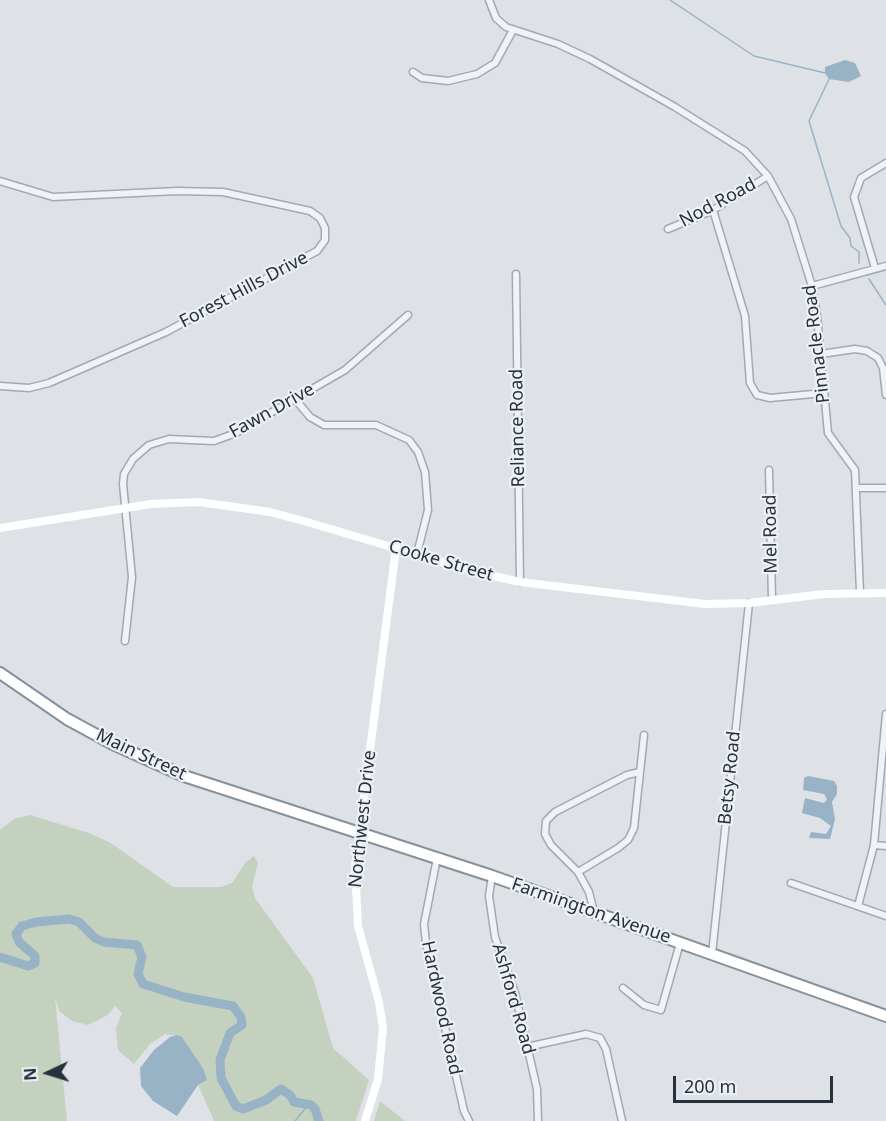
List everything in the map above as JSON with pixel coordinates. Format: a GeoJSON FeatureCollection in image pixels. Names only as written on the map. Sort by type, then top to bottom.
{"type":"FeatureCollection","features":[{"type":"Feature","properties":{"kind":"highway","name":"Main Street"},"geometry":{"type":"LineString","coordinates":[[0,673],[68,719],[113,744],[219,790],[294,813]]}},
{"type":"Feature","properties":{"kind":"highway","name":"Farmington Avenue"},"geometry":{"type":"LineString","coordinates":[[294,813],[492,876],[886,1016]]}},
{"type":"Feature","properties":{"kind":"main road","name":"Cooke Street"},"geometry":{"type":"LineString","coordinates":[[0,528],[124,507],[180,502],[219,504],[279,515],[520,582],[705,604],[749,603],[772,598],[860,592],[886,593]]}},
{"type":"Feature","properties":{"kind":"main road","name":"Northwest Drive"},"geometry":{"type":"LineString","coordinates":[[365,1121],[380,1066],[383,1041],[381,1015],[363,948],[356,909],[355,866],[396,548]]}},
{"type":"Feature","properties":{"kind":"street"},"geometry":{"type":"LineString","coordinates":[[412,72],[422,78],[448,81],[477,74],[495,63],[513,30],[496,18],[489,0]]}},
{"type":"Feature","properties":{"kind":"street","name":"Pinnacle Road"},"geometry":{"type":"LineString","coordinates":[[513,30],[558,44],[590,58],[737,146],[768,176],[791,219],[812,286],[828,433],[850,460],[855,470],[860,592]]}},
{"type":"Feature","properties":{"kind":"street"},"geometry":{"type":"LineString","coordinates":[[874,268],[854,197],[861,178],[886,163]]}},
{"type":"Feature","properties":{"kind":"street","name":"Nod Road"},"geometry":{"type":"LineString","coordinates":[[668,229],[713,210],[768,176]]}},
{"type":"Feature","properties":{"kind":"street","name":"Forest Hills Drive"},"geometry":{"type":"LineString","coordinates":[[0,181],[53,197],[177,191],[223,192],[310,211],[320,218],[325,228],[325,240],[317,251],[166,332],[49,383],[29,388],[0,386]]}},
{"type":"Feature","properties":{"kind":"street"},"geometry":{"type":"LineString","coordinates":[[713,210],[745,316],[750,383],[757,395],[770,398],[824,393]]}},
{"type":"Feature","properties":{"kind":"street"},"geometry":{"type":"LineString","coordinates":[[812,286],[886,266]]}},
{"type":"Feature","properties":{"kind":"street","name":"Reliance Road"},"geometry":{"type":"LineString","coordinates":[[516,274],[520,582]]}},
{"type":"Feature","properties":{"kind":"street","name":"Fawn Drive"},"geometry":{"type":"LineString","coordinates":[[125,640],[132,577],[124,507],[124,474],[133,459],[148,445],[169,439],[214,441],[236,433],[345,370],[408,315]]}},
{"type":"Feature","properties":{"kind":"street"},"geometry":{"type":"LineString","coordinates":[[821,354],[855,350],[867,351],[878,358],[883,368],[886,396]]}},
{"type":"Feature","properties":{"kind":"street"},"geometry":{"type":"LineString","coordinates":[[295,399],[310,417],[324,425],[376,425],[409,440],[418,452],[425,471],[428,510],[417,554]]}},
{"type":"Feature","properties":{"kind":"street","name":"Mel Road"},"geometry":{"type":"LineString","coordinates":[[769,470],[772,598]]}},
{"type":"Feature","properties":{"kind":"street"},"geometry":{"type":"LineString","coordinates":[[857,488],[886,488]]}},
{"type":"Feature","properties":{"kind":"street","name":"Betsy Road"},"geometry":{"type":"LineString","coordinates":[[712,954],[749,603]]}},
{"type":"Feature","properties":{"kind":"street"},"geometry":{"type":"LineString","coordinates":[[858,906],[874,845],[886,714]]}},
{"type":"Feature","properties":{"kind":"street"},"geometry":{"type":"LineString","coordinates":[[578,872],[628,840],[634,828],[644,735]]}},
{"type":"Feature","properties":{"kind":"street"},"geometry":{"type":"LineString","coordinates":[[594,912],[589,892],[578,872],[551,845],[545,834],[546,821],[555,812],[627,775],[640,772]]}},
{"type":"Feature","properties":{"kind":"street"},"geometry":{"type":"LineString","coordinates":[[874,845],[886,846]]}},
{"type":"Feature","properties":{"kind":"street","name":"Hardwood Road"},"geometry":{"type":"LineString","coordinates":[[437,858],[424,924],[426,943],[464,1111],[469,1121]]}},
{"type":"Feature","properties":{"kind":"street","name":"Ashford Road"},"geometry":{"type":"LineString","coordinates":[[492,876],[489,896],[495,936],[512,983],[537,1089],[538,1121]]}},
{"type":"Feature","properties":{"kind":"street"},"geometry":{"type":"LineString","coordinates":[[792,883],[886,916]]}},
{"type":"Feature","properties":{"kind":"street"},"geometry":{"type":"LineString","coordinates":[[623,988],[644,1005],[661,1010],[681,942]]}},
{"type":"Feature","properties":{"kind":"street"},"geometry":{"type":"LineString","coordinates":[[527,1047],[586,1034],[600,1038],[606,1049],[622,1121]]}},
{"type":"Feature","properties":{"kind":"green space"},"geometry":{"type":"Polygon","coordinates":[[[30,815],[89,833],[111,843],[173,887],[221,887],[232,883],[245,863],[254,856],[258,863],[252,886],[255,898],[313,978],[333,1048],[369,1080],[356,1121],[214,1121],[198,1085],[207,1080],[203,1068],[182,1037],[165,1034],[150,1044],[134,1064],[118,1050],[116,1028],[122,1013],[115,1006],[108,1015],[88,1025],[72,1021],[59,1011],[55,997],[67,1121],[0,1121],[0,830],[14,819],[30,815]]]}},
{"type":"Feature","properties":{"kind":"green space"},"geometry":{"type":"Polygon","coordinates":[[[380,1101],[405,1121],[374,1121],[380,1101]]]}},
{"type":"Feature","properties":{"kind":"water"},"geometry":{"type":"Polygon","coordinates":[[[845,60],[855,63],[861,76],[849,82],[829,79],[825,73],[825,67],[845,60]]]}},
{"type":"Feature","properties":{"kind":"water"},"geometry":{"type":"Polygon","coordinates":[[[808,776],[834,781],[837,786],[837,794],[832,802],[835,819],[830,839],[809,838],[811,832],[826,834],[831,826],[820,818],[802,813],[805,798],[824,803],[827,799],[824,794],[803,790],[804,778],[808,776]]]}},
{"type":"Feature","properties":{"kind":"water"},"geometry":{"type":"Polygon","coordinates":[[[177,1035],[182,1037],[203,1068],[207,1080],[198,1085],[177,1116],[153,1101],[141,1086],[140,1068],[154,1050],[170,1037],[177,1035]]]}},
{"type":"Feature","properties":{"kind":"waterway"},"geometry":{"type":"LineString","coordinates":[[670,0],[754,56],[825,73]]}},
{"type":"Feature","properties":{"kind":"waterway"},"geometry":{"type":"LineString","coordinates":[[829,79],[809,121],[841,226],[850,238],[851,246],[859,252],[859,263]]}},
{"type":"Feature","properties":{"kind":"waterway"},"geometry":{"type":"LineString","coordinates":[[869,279],[886,305]]}},
{"type":"Feature","properties":{"kind":"waterway"},"geometry":{"type":"LineString","coordinates":[[0,957],[28,966],[35,963],[35,956],[19,942],[16,934],[22,926],[36,922],[69,919],[79,922],[95,938],[104,942],[137,945],[142,957],[138,974],[143,984],[184,997],[233,1006],[241,1017],[242,1025],[230,1033],[220,1060],[221,1078],[236,1106],[243,1109],[266,1100],[281,1089],[290,1095],[294,1102],[311,1105],[319,1121]]}},
{"type":"Feature","properties":{"kind":"waterway"},"geometry":{"type":"LineString","coordinates":[[295,1121],[308,1105]]}}]}
